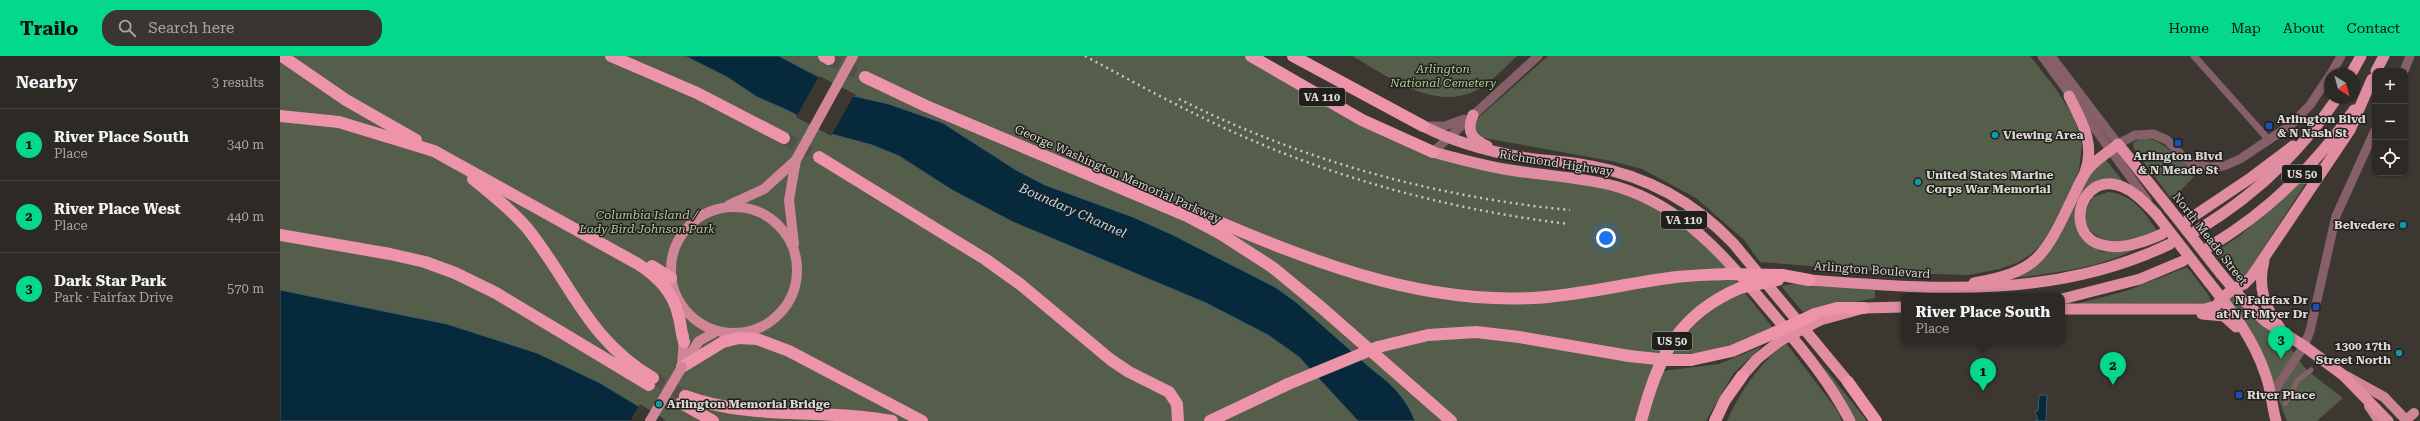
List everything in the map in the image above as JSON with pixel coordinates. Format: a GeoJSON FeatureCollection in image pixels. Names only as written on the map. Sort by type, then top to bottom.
{"type":"FeatureCollection","features":[{"type":"Feature","properties":{"kind":"highway"},"geometry":{"type":"LineString","coordinates":[[611,56],[697,93],[784,138]]}},
{"type":"Feature","properties":{"kind":"highway","name":"Richmond Highway"},"geometry":{"type":"LineString","coordinates":[[1251,56],[1362,120],[1433,152],[1495,168],[1600,182],[1637,194],[1669,209],[1697,230],[1726,258],[1814,364],[1850,421]]}},
{"type":"Feature","properties":{"kind":"highway","name":"Richmond Highway"},"geometry":{"type":"LineString","coordinates":[[1293,56],[1423,126],[1469,146],[1504,154],[1590,165],[1623,173],[1652,184],[1694,208],[1716,226],[1733,243],[1848,382]]}},
{"type":"Feature","properties":{"kind":"highway"},"geometry":{"type":"LineString","coordinates":[[2354,68],[2361,56]]}},
{"type":"Feature","properties":{"kind":"highway","name":"US 50"},"geometry":{"type":"LineString","coordinates":[[2377,68],[2384,56]]}},
{"type":"Feature","properties":{"kind":"highway"},"geometry":{"type":"LineString","coordinates":[[285,58],[341,97],[434,151],[628,258],[653,274],[669,293],[678,314],[684,342]]}},
{"type":"Feature","properties":{"kind":"highway","name":"George Washington Memorial Parkway"},"geometry":{"type":"LineString","coordinates":[[865,77],[926,106],[1142,197],[1221,234],[1272,267],[1322,308],[1451,421]]}},
{"type":"Feature","properties":{"kind":"highway","name":"US 50"},"geometry":{"type":"LineString","coordinates":[[2209,247],[2256,215],[2301,176],[2339,130],[2372,77]]}},
{"type":"Feature","properties":{"kind":"highway"},"geometry":{"type":"LineString","coordinates":[[2065,309],[2207,309],[2216,306],[2222,298],[2233,289],[2248,281],[2266,255],[2350,130],[2372,79]]}},
{"type":"Feature","properties":{"kind":"highway"},"geometry":{"type":"LineString","coordinates":[[1944,288],[2006,276],[2022,270],[2035,260],[2052,242],[2084,174],[2089,156],[2088,137],[2069,96]]}},
{"type":"Feature","properties":{"kind":"highway","name":"US 50"},"geometry":{"type":"LineString","coordinates":[[2196,231],[2232,207],[2262,184],[2312,131],[2332,104]]}},
{"type":"Feature","properties":{"kind":"highway"},"geometry":{"type":"LineString","coordinates":[[1473,115],[1469,126],[1473,138],[1504,154]]}},
{"type":"Feature","properties":{"kind":"highway"},"geometry":{"type":"LineString","coordinates":[[280,116],[339,122],[434,151]]}},
{"type":"Feature","properties":{"kind":"highway"},"geometry":{"type":"LineString","coordinates":[[2188,220],[2252,177],[2312,131]]}},
{"type":"Feature","properties":{"kind":"highway"},"geometry":{"type":"LineString","coordinates":[[2084,174],[2114,147]]}},
{"type":"Feature","properties":{"kind":"highway","name":"North Meade Street"},"geometry":{"type":"LineString","coordinates":[[2114,147],[2168,208],[2233,289],[2265,321],[2304,346],[2343,375],[2388,421]]}},
{"type":"Feature","properties":{"kind":"highway"},"geometry":{"type":"LineString","coordinates":[[819,157],[985,259],[1020,284],[1111,360],[1169,392],[1177,404],[1178,421]]}},
{"type":"Feature","properties":{"kind":"highway"},"geometry":{"type":"LineString","coordinates":[[280,235],[390,254],[425,262],[455,273],[496,293],[651,382],[608,344],[585,314],[522,222],[504,204],[453,161]]}},
{"type":"Feature","properties":{"kind":"highway"},"geometry":{"type":"LineString","coordinates":[[2156,214],[2133,192],[2118,185],[2106,184],[2095,188],[2086,196],[2081,206],[2079,216],[2087,236],[2104,247],[2132,244],[2162,234]]}},
{"type":"Feature","properties":{"kind":"highway"},"geometry":{"type":"LineString","coordinates":[[1142,197],[1181,206],[1277,247],[1340,270],[1383,282],[1441,293],[1483,298],[1538,298],[1669,278],[1726,274],[1784,278]]}},
{"type":"Feature","properties":{"kind":"highway","name":"North Meade Street"},"geometry":{"type":"LineString","coordinates":[[2156,214],[2243,327],[2257,354]]}},
{"type":"Feature","properties":{"kind":"highway","name":"Arlington Boulevard"},"geometry":{"type":"LineString","coordinates":[[1641,421],[1657,369],[1676,336],[1708,304],[1740,288],[1784,278],[1944,288],[2011,286],[2061,278],[2118,264],[2170,244]]}},
{"type":"Feature","properties":{"kind":"highway"},"geometry":{"type":"LineString","coordinates":[[2266,255],[2261,277],[2262,294],[2268,311],[2284,333]]}},
{"type":"Feature","properties":{"kind":"highway"},"geometry":{"type":"LineString","coordinates":[[628,258],[647,263],[671,278]]}},
{"type":"Feature","properties":{"kind":"highway"},"geometry":{"type":"LineString","coordinates":[[2065,298],[2140,279],[2183,260]]}},
{"type":"Feature","properties":{"kind":"highway"},"geometry":{"type":"LineString","coordinates":[[1210,421],[1288,384],[1378,347],[1428,335],[1476,332],[1519,337],[1629,356],[1667,360],[1691,360],[1732,351],[1778,336],[1837,308],[1901,307]]}},
{"type":"Feature","properties":{"kind":"highway"},"geometry":{"type":"LineString","coordinates":[[2157,309],[2181,314],[2224,316],[2229,319],[2257,354],[2266,376],[2276,421]]}},
{"type":"Feature","properties":{"kind":"highway"},"geometry":{"type":"LineString","coordinates":[[745,332],[774,338],[789,350]]}},
{"type":"Feature","properties":{"kind":"highway"},"geometry":{"type":"LineString","coordinates":[[1715,421],[1725,400],[1742,376],[1778,336]]}},
{"type":"Feature","properties":{"kind":"highway"},"geometry":{"type":"LineString","coordinates":[[682,367],[717,345],[739,338],[757,339],[789,350],[922,421]]}},
{"type":"Feature","properties":{"kind":"highway"},"geometry":{"type":"LineString","coordinates":[[1722,421],[1742,376]]}},
{"type":"Feature","properties":{"kind":"highway"},"geometry":{"type":"LineString","coordinates":[[1848,382],[1876,421]]}},
{"type":"Feature","properties":{"kind":"highway"},"geometry":{"type":"LineString","coordinates":[[713,421],[683,399],[713,408],[756,417],[856,418],[892,421]]}},
{"type":"Feature","properties":{"kind":"main road"},"geometry":{"type":"LineString","coordinates":[[679,299],[695,318],[717,331],[745,332],[771,320],[791,301],[799,277],[788,208],[793,165],[853,56]]}},
{"type":"Feature","properties":{"kind":"main road"},"geometry":{"type":"LineString","coordinates":[[682,367],[685,319],[671,278],[673,251],[686,228],[706,212],[725,206],[758,192],[793,165]]}},
{"type":"Feature","properties":{"kind":"main road"},"geometry":{"type":"LineString","coordinates":[[725,206],[745,209],[767,218],[783,232],[795,250]]}},
{"type":"Feature","properties":{"kind":"main road"},"geometry":{"type":"LineString","coordinates":[[650,421],[699,341],[717,331]]}},
{"type":"Feature","properties":{"kind":"main road"},"geometry":{"type":"LineString","coordinates":[[2343,375],[2384,397],[2406,421],[2417,411]]}},
{"type":"Feature","properties":{"kind":"main road","name":"VA 110"},"geometry":{"type":"LineString","coordinates":[[1848,382],[1881,421]]}},
{"type":"Feature","properties":{"kind":"main road"},"geometry":{"type":"LineString","coordinates":[[2362,396],[2379,421]]}},
{"type":"Feature","properties":{"kind":"street"},"geometry":{"type":"LineString","coordinates":[[1433,152],[1538,56]]}},
{"type":"Feature","properties":{"kind":"street","name":"North Meade Street"},"geometry":{"type":"LineString","coordinates":[[2042,56],[2069,96],[2114,147]]}},
{"type":"Feature","properties":{"kind":"street","name":"North Meade Street"},"geometry":{"type":"LineString","coordinates":[[2050,56],[2114,147],[2156,214]]}},
{"type":"Feature","properties":{"kind":"street"},"geometry":{"type":"LineString","coordinates":[[2194,56],[2269,140]]}},
{"type":"Feature","properties":{"kind":"street"},"geometry":{"type":"LineString","coordinates":[[2334,68],[2341,56]]}},
{"type":"Feature","properties":{"kind":"street"},"geometry":{"type":"LineString","coordinates":[[2405,68],[2410,56]]}},
{"type":"Feature","properties":{"kind":"street"},"geometry":{"type":"LineString","coordinates":[[2114,147],[2137,134],[2155,134],[2167,140],[2189,161],[2215,168],[2230,164],[2269,140],[2301,115],[2324,83]]}},
{"type":"Feature","properties":{"kind":"street"},"geometry":{"type":"LineString","coordinates":[[1423,126],[1445,126],[1473,115]]}},
{"type":"Feature","properties":{"kind":"street"},"geometry":{"type":"LineString","coordinates":[[2270,397],[2304,346],[2313,320],[2336,216],[2372,137]]}},
{"type":"Feature","properties":{"kind":"street"},"geometry":{"type":"LineString","coordinates":[[2285,404],[2298,380],[2311,370]]}},
{"type":"Feature","properties":{"kind":"green space","name":"Columbia Island / Lady Bird Johnson Park"},"geometry":{"type":"Polygon","coordinates":[[[280,56],[685,56],[727,77],[757,97],[789,111],[831,134],[872,145],[899,156],[952,190],[1013,222],[1206,303],[1268,335],[1299,357],[1358,421],[663,421],[600,383],[537,353],[447,324],[280,290],[280,56]]]}},
{"type":"Feature","properties":{"kind":"green space"},"geometry":{"type":"Polygon","coordinates":[[[779,56],[1252,56],[1433,152],[1637,194],[1726,258],[1740,288],[1683,326],[1641,421],[1395,421],[1377,389],[999,168],[779,56]]]}},
{"type":"Feature","properties":{"kind":"green space","name":"Arlington National Cemetery"},"geometry":{"type":"Polygon","coordinates":[[[1352,56],[1517,56],[1492,80],[1481,88],[1459,96],[1443,97],[1427,94],[1395,81],[1352,56]]]}},
{"type":"Feature","properties":{"kind":"green space"},"geometry":{"type":"Polygon","coordinates":[[[1548,56],[2030,56],[2056,89],[2074,117],[2082,145],[2079,171],[2051,229],[2042,244],[2019,262],[2000,269],[1968,275],[1900,273],[1760,262],[1744,240],[1696,198],[1642,169],[1611,161],[1484,138],[1479,135],[1476,130],[1477,119],[1548,56]]]}},
{"type":"Feature","properties":{"kind":"green space"},"geometry":{"type":"Polygon","coordinates":[[[2140,138],[2158,142],[2190,167],[2199,171],[2172,200],[2134,149],[2133,143],[2140,138]]]}},
{"type":"Feature","properties":{"kind":"green space"},"geometry":{"type":"Polygon","coordinates":[[[2106,160],[2122,180],[2103,181],[2078,205],[2075,217],[2082,239],[2102,252],[2138,248],[2109,260],[2078,269],[2015,278],[2031,268],[2053,248],[2090,173],[2106,160]]]}},
{"type":"Feature","properties":{"kind":"green space"},"geometry":{"type":"Polygon","coordinates":[[[2313,172],[2247,273],[2238,281],[2215,252],[2238,237],[2313,172]]]}},
{"type":"Feature","properties":{"kind":"green space"},"geometry":{"type":"Polygon","coordinates":[[[2108,192],[2125,196],[2138,206],[2158,232],[2119,243],[2107,242],[2097,236],[2091,231],[2085,222],[2087,208],[2093,197],[2108,192]]]}},
{"type":"Feature","properties":{"kind":"green space"},"geometry":{"type":"Polygon","coordinates":[[[2187,267],[2208,294],[2212,303],[2076,304],[2126,291],[2187,267]]]}},
{"type":"Feature","properties":{"kind":"green space"},"geometry":{"type":"Polygon","coordinates":[[[1799,283],[1875,290],[1875,298],[1803,312],[1781,286],[1799,283]]]}},
{"type":"Feature","properties":{"kind":"green space"},"geometry":{"type":"Polygon","coordinates":[[[1745,293],[1773,328],[1748,339],[1710,351],[1669,354],[1694,326],[1712,310],[1733,297],[1745,293]]]}},
{"type":"Feature","properties":{"kind":"green space"},"geometry":{"type":"Polygon","coordinates":[[[2232,297],[2250,315],[2289,345],[2303,366],[2343,398],[2317,421],[2287,421],[2268,366],[2260,348],[2227,300],[2232,297]]]}},
{"type":"Feature","properties":{"kind":"green space"},"geometry":{"type":"Polygon","coordinates":[[[1786,343],[1837,410],[1842,421],[1727,421],[1738,399],[1752,378],[1768,359],[1786,343]]]}},
{"type":"Feature","properties":{"kind":"green space"},"geometry":{"type":"Polygon","coordinates":[[[1762,346],[1733,374],[1706,421],[1647,421],[1662,371],[1719,364],[1762,346]]]}},
{"type":"Feature","properties":{"kind":"green space"},"geometry":{"type":"Polygon","coordinates":[[[1821,363],[1867,421],[1856,421],[1821,363]]]}},
{"type":"Feature","properties":{"kind":"water","name":"Boundary Channel"},"geometry":{"type":"Polygon","coordinates":[[[685,56],[779,56],[854,96],[889,104],[943,123],[1016,170],[1045,185],[1133,217],[1173,235],[1275,287],[1296,302],[1393,387],[1408,406],[1415,421],[1358,421],[1299,357],[1268,335],[1206,303],[1013,222],[952,190],[899,156],[872,145],[831,134],[789,111],[757,97],[727,77],[685,56]]]}},
{"type":"Feature","properties":{"kind":"water"},"geometry":{"type":"Polygon","coordinates":[[[280,290],[447,324],[537,353],[600,383],[663,421],[280,421],[280,290]]]}},
{"type":"Feature","properties":{"kind":"water"},"geometry":{"type":"Polygon","coordinates":[[[2039,395],[2047,395],[2046,421],[2038,421],[2035,411],[2038,411],[2039,395]]]}},
{"type":"Feature","properties":{"kind":"pier"},"geometry":{"type":"Polygon","coordinates":[[[819,76],[855,94],[831,136],[796,117],[819,76]]]}},
{"type":"Feature","properties":{"kind":"pier"},"geometry":{"type":"Polygon","coordinates":[[[640,404],[664,419],[665,421],[630,421],[640,404]]]}},
{"type":"Feature","properties":{"kind":"tunnel"},"geometry":{"type":"LineString","coordinates":[[829,59],[865,77]]}},
{"type":"Feature","properties":{"kind":"tunnel"},"geometry":{"type":"LineString","coordinates":[[784,138],[819,157]]}},
{"type":"Feature","properties":{"kind":"tunnel"},"geometry":{"type":"LineString","coordinates":[[653,378],[685,396]]}},
{"type":"Feature","properties":{"kind":"railway"},"geometry":{"type":"LineString","coordinates":[[1085,56],[1228,130],[1288,155],[1327,169],[1366,182],[1446,203],[1569,224]]}},
{"type":"Feature","properties":{"kind":"railway"},"geometry":{"type":"LineString","coordinates":[[1179,99],[1225,121],[1272,140],[1320,158],[1369,172],[1469,196],[1570,210]]}},
{"type":"Feature","properties":{"kind":"place","name":"Arlington Blvd & N Nash St"},"geometry":{"type":"Point","coordinates":[2269,126]}},
{"type":"Feature","properties":{"kind":"place","name":"Viewing Area"},"geometry":{"type":"Point","coordinates":[1995,135]}},
{"type":"Feature","properties":{"kind":"place","name":"Arlington Blvd & N Meade St"},"geometry":{"type":"Point","coordinates":[2178,143]}},
{"type":"Feature","properties":{"kind":"place","name":"United States Marine Corps War Memorial"},"geometry":{"type":"Point","coordinates":[1918,182]}},
{"type":"Feature","properties":{"kind":"place","name":"Belvedere"},"geometry":{"type":"Point","coordinates":[2403,225]}},
{"type":"Feature","properties":{"kind":"place","name":"N Fairfax Dr at N Ft Myer Dr"},"geometry":{"type":"Point","coordinates":[2316,307]}},
{"type":"Feature","properties":{"kind":"place","name":"1300 17th Street North"},"geometry":{"type":"Point","coordinates":[2399,353]}},
{"type":"Feature","properties":{"kind":"place","name":"Dark Star Park"},"geometry":{"type":"Point","coordinates":[2281,359]}},
{"type":"Feature","properties":{"kind":"place","name":"River Place West"},"geometry":{"type":"Point","coordinates":[2113,385]}},
{"type":"Feature","properties":{"kind":"place","name":"River Place South"},"geometry":{"type":"Point","coordinates":[1983,391]}},
{"type":"Feature","properties":{"kind":"place","name":"River Place"},"geometry":{"type":"Point","coordinates":[2239,395]}},
{"type":"Feature","properties":{"kind":"place","name":"Arlington Memorial Bridge"},"geometry":{"type":"Point","coordinates":[659,404]}}]}
